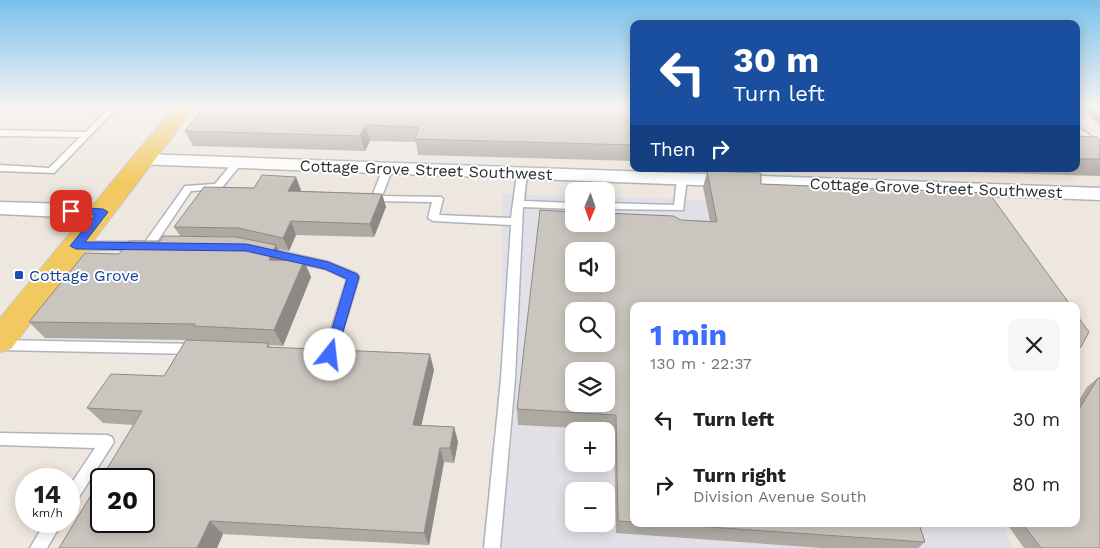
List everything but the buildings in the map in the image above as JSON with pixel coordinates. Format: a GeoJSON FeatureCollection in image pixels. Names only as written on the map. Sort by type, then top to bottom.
{"type":"FeatureCollection","features":[{"type":"Feature","properties":{"kind":"main road"},"geometry":{"type":"LineString","coordinates":[[0,340],[164,133]]}},
{"type":"Feature","properties":{"kind":"street","name":"Cottage Grove Street Southwest"},"geometry":{"type":"LineString","coordinates":[[142,160],[1100,194]]}},
{"type":"Feature","properties":{"kind":"street"},"geometry":{"type":"LineString","coordinates":[[0,208],[103,212]]}},
{"type":"Feature","properties":{"kind":"lane"},"geometry":{"type":"LineString","coordinates":[[0,133],[88,135]]}},
{"type":"Feature","properties":{"kind":"lane"},"geometry":{"type":"LineString","coordinates":[[0,168],[51,171],[90,133]]}},
{"type":"Feature","properties":{"kind":"lane"},"geometry":{"type":"LineString","coordinates":[[1082,133],[1100,147]]}},
{"type":"Feature","properties":{"kind":"lane"},"geometry":{"type":"LineString","coordinates":[[148,246],[188,188],[218,187],[237,163]]}},
{"type":"Feature","properties":{"kind":"lane"},"geometry":{"type":"LineString","coordinates":[[388,168],[376,199],[438,199],[433,218],[516,222]]}},
{"type":"Feature","properties":{"kind":"lane"},"geometry":{"type":"LineString","coordinates":[[492,548],[508,379],[516,222],[522,173]]}},
{"type":"Feature","properties":{"kind":"lane"},"geometry":{"type":"LineString","coordinates":[[615,206],[679,208],[682,179]]}},
{"type":"Feature","properties":{"kind":"lane"},"geometry":{"type":"LineString","coordinates":[[518,204],[565,206]]}},
{"type":"Feature","properties":{"kind":"lane"},"geometry":{"type":"LineString","coordinates":[[76,246],[167,246]]}},
{"type":"Feature","properties":{"kind":"lane"},"geometry":{"type":"LineString","coordinates":[[255,249],[328,266],[353,277],[330,355],[311,354]]}},
{"type":"Feature","properties":{"kind":"lane"},"geometry":{"type":"LineString","coordinates":[[0,345],[205,349]]}},
{"type":"Feature","properties":{"kind":"lane"},"geometry":{"type":"LineString","coordinates":[[0,440],[107,442],[80,483]]}},
{"type":"Feature","properties":{"kind":"lane"},"geometry":{"type":"LineString","coordinates":[[38,548],[47,533]]}},
{"type":"Feature","properties":{"kind":"shaded area"},"geometry":{"type":"Polygon","coordinates":[[[503,194],[565,196],[565,232],[615,232],[615,197],[978,209],[648,302],[630,302],[630,527],[1003,527],[1013,548],[482,548],[501,373],[503,194]]]}},
{"type":"Feature","properties":{"kind":"place","name":"Cottage Grove"},"geometry":{"type":"Point","coordinates":[19,275]}},
{"type":"Feature","properties":{"kind":"route"},"geometry":{"type":"LineString","coordinates":[[71,211],[103,212],[76,246],[246,247],[328,266],[353,277],[330,355]]}}]}
